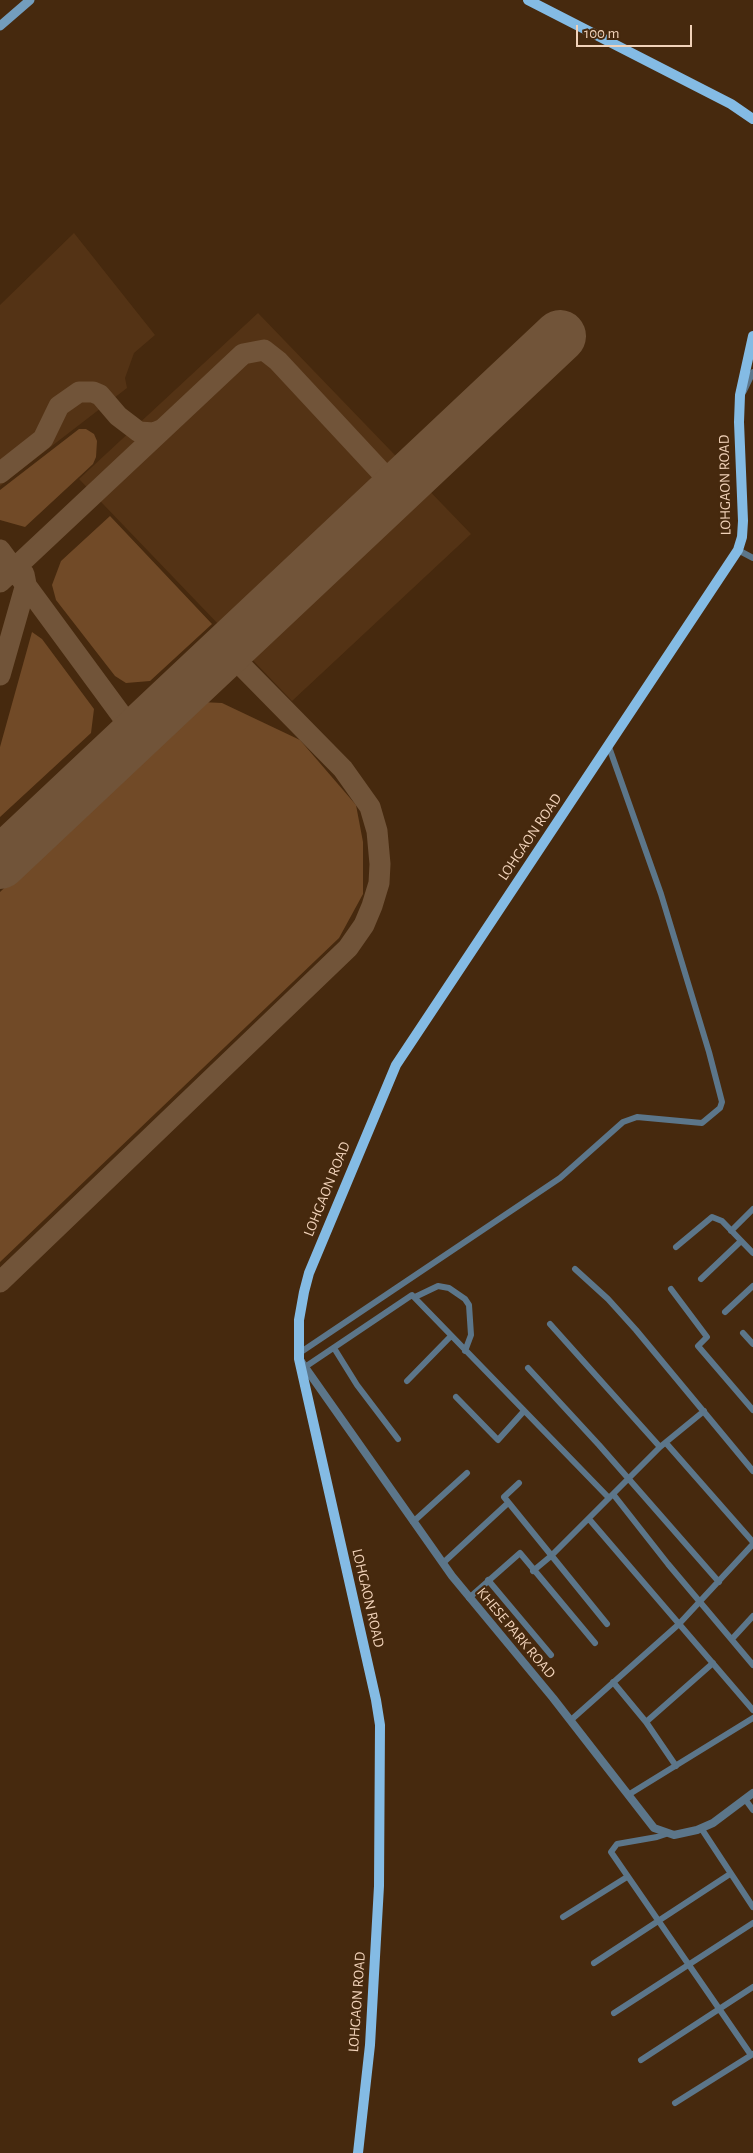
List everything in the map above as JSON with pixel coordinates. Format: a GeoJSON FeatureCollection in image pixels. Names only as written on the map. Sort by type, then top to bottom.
{"type":"FeatureCollection","features":[{"type":"Feature","properties":{"kind":"main road"},"geometry":{"type":"LineString","coordinates":[[0,18],[21,0]]}},
{"type":"Feature","properties":{"kind":"main road"},"geometry":{"type":"LineString","coordinates":[[0,26],[30,0]]}},
{"type":"Feature","properties":{"kind":"main road"},"geometry":{"type":"LineString","coordinates":[[528,0],[731,104],[753,119]]}},
{"type":"Feature","properties":{"kind":"main road","name":"LOHGAON ROAD"},"geometry":{"type":"LineString","coordinates":[[358,2153],[370,2045],[379,1880],[380,1725],[301,1360],[299,1320],[309,1273],[396,1064],[609,747],[738,550],[742,537],[743,521],[739,422],[740,395],[753,336]]}},
{"type":"Feature","properties":{"kind":"street"},"geometry":{"type":"LineString","coordinates":[[740,395],[746,388],[753,372]]}},
{"type":"Feature","properties":{"kind":"street"},"geometry":{"type":"LineString","coordinates":[[738,550],[753,558]]}},
{"type":"Feature","properties":{"kind":"street"},"geometry":{"type":"LineString","coordinates":[[301,1360],[560,1178],[623,1122],[637,1116],[702,1123],[720,1108],[722,1102],[709,1052],[664,903],[609,747]]}},
{"type":"Feature","properties":{"kind":"street"},"geometry":{"type":"LineString","coordinates":[[731,1230],[753,1209]]}},
{"type":"Feature","properties":{"kind":"street"},"geometry":{"type":"LineString","coordinates":[[676,1247],[712,1217],[722,1221],[753,1253]]}},
{"type":"Feature","properties":{"kind":"street"},"geometry":{"type":"LineString","coordinates":[[701,1279],[741,1241]]}},
{"type":"Feature","properties":{"kind":"street"},"geometry":{"type":"LineString","coordinates":[[575,1269],[608,1299],[753,1471]]}},
{"type":"Feature","properties":{"kind":"street"},"geometry":{"type":"LineString","coordinates":[[301,1360],[334,1348],[409,1296],[415,1297],[438,1286],[449,1288],[465,1299],[468,1305],[471,1335],[465,1352]]}},
{"type":"Feature","properties":{"kind":"street"},"geometry":{"type":"LineString","coordinates":[[724,1312],[753,1286]]}},
{"type":"Feature","properties":{"kind":"street"},"geometry":{"type":"LineString","coordinates":[[671,1289],[707,1337],[698,1346],[753,1410]]}},
{"type":"Feature","properties":{"kind":"street"},"geometry":{"type":"LineString","coordinates":[[415,1297],[450,1337],[611,1496],[753,1665]]}},
{"type":"Feature","properties":{"kind":"street"},"geometry":{"type":"LineString","coordinates":[[550,1324],[753,1543],[701,1603],[571,1720]]}},
{"type":"Feature","properties":{"kind":"street"},"geometry":{"type":"LineString","coordinates":[[743,1333],[753,1344]]}},
{"type":"Feature","properties":{"kind":"street"},"geometry":{"type":"LineString","coordinates":[[407,1381],[450,1337]]}},
{"type":"Feature","properties":{"kind":"street"},"geometry":{"type":"LineString","coordinates":[[334,1348],[357,1385],[398,1439]]}},
{"type":"Feature","properties":{"kind":"street","name":"KHESE PARK ROAD"},"geometry":{"type":"LineString","coordinates":[[301,1360],[442,1563],[571,1720],[654,1828],[666,1834]]}},
{"type":"Feature","properties":{"kind":"street"},"geometry":{"type":"LineString","coordinates":[[528,1368],[719,1582]]}},
{"type":"Feature","properties":{"kind":"street"},"geometry":{"type":"LineString","coordinates":[[456,1397],[498,1440],[524,1412]]}},
{"type":"Feature","properties":{"kind":"street"},"geometry":{"type":"LineString","coordinates":[[533,1571],[551,1556],[663,1445],[704,1411]]}},
{"type":"Feature","properties":{"kind":"street"},"geometry":{"type":"LineString","coordinates":[[413,1522],[466,1473]]}},
{"type":"Feature","properties":{"kind":"street"},"geometry":{"type":"LineString","coordinates":[[519,1483],[504,1497],[607,1624]]}},
{"type":"Feature","properties":{"kind":"street"},"geometry":{"type":"LineString","coordinates":[[442,1563],[508,1503]]}},
{"type":"Feature","properties":{"kind":"street"},"geometry":{"type":"LineString","coordinates":[[589,1519],[753,1710]]}},
{"type":"Feature","properties":{"kind":"street"},"geometry":{"type":"LineString","coordinates":[[469,1598],[520,1553],[595,1644]]}},
{"type":"Feature","properties":{"kind":"street"},"geometry":{"type":"LineString","coordinates":[[488,1580],[551,1656]]}},
{"type":"Feature","properties":{"kind":"street"},"geometry":{"type":"LineString","coordinates":[[732,1639],[753,1616]]}},
{"type":"Feature","properties":{"kind":"street"},"geometry":{"type":"LineString","coordinates":[[646,1722],[713,1663]]}},
{"type":"Feature","properties":{"kind":"street"},"geometry":{"type":"LineString","coordinates":[[613,1682],[646,1722],[676,1766]]}},
{"type":"Feature","properties":{"kind":"street"},"geometry":{"type":"LineString","coordinates":[[628,1795],[753,1718]]}},
{"type":"Feature","properties":{"kind":"street"},"geometry":{"type":"LineString","coordinates":[[675,2103],[752,2054],[627,1877],[614,1856],[613,1847],[666,1834],[684,1835],[713,1823],[753,1793]]}},
{"type":"Feature","properties":{"kind":"street"},"geometry":{"type":"LineString","coordinates":[[745,1799],[753,1810]]}},
{"type":"Feature","properties":{"kind":"street"},"geometry":{"type":"LineString","coordinates":[[701,1828],[753,1906]]}},
{"type":"Feature","properties":{"kind":"street"},"geometry":{"type":"LineString","coordinates":[[594,1963],[730,1874]]}},
{"type":"Feature","properties":{"kind":"street"},"geometry":{"type":"LineString","coordinates":[[563,1917],[627,1877]]}},
{"type":"Feature","properties":{"kind":"street"},"geometry":{"type":"LineString","coordinates":[[614,2013],[753,1923]]}},
{"type":"Feature","properties":{"kind":"street"},"geometry":{"type":"LineString","coordinates":[[641,2060],[753,1986]]}},
{"type":"Feature","properties":{"kind":"shaded area"},"geometry":{"type":"Polygon","coordinates":[[[74,233],[155,335],[134,353],[125,378],[127,388],[0,486],[0,305],[74,233]]]}},
{"type":"Feature","properties":{"kind":"shaded area"},"geometry":{"type":"Polygon","coordinates":[[[258,313],[471,534],[292,701],[79,479],[258,313]]]}},
{"type":"Feature","properties":{"kind":"shaded area"},"geometry":{"type":"Polygon","coordinates":[[[79,429],[86,429],[94,434],[97,441],[96,457],[93,464],[25,527],[0,520],[0,490],[79,429]]]}},
{"type":"Feature","properties":{"kind":"shaded area"},"geometry":{"type":"Polygon","coordinates":[[[110,516],[212,624],[150,681],[126,683],[115,676],[56,600],[52,585],[61,561],[110,516]]]}},
{"type":"Feature","properties":{"kind":"shaded area"},"geometry":{"type":"Polygon","coordinates":[[[32,632],[42,639],[94,709],[91,733],[0,817],[0,747],[32,632]]]}},
{"type":"Feature","properties":{"kind":"shaded area"},"geometry":{"type":"Polygon","coordinates":[[[201,702],[222,703],[300,740],[356,805],[363,842],[363,894],[339,938],[0,1262],[0,892],[201,702]]]}},
{"type":"Feature","properties":{"kind":"taxiway"},"geometry":{"type":"LineString","coordinates":[[0,582],[243,354],[264,350],[278,361],[397,489]]}},
{"type":"Feature","properties":{"kind":"taxiway"},"geometry":{"type":"LineString","coordinates":[[0,473],[43,439],[59,406],[79,392],[93,392],[100,395],[118,416],[139,432],[154,433],[161,430]]}},
{"type":"Feature","properties":{"kind":"taxiway"},"geometry":{"type":"LineString","coordinates":[[0,550],[136,735]]}},
{"type":"Feature","properties":{"kind":"taxiway"},"geometry":{"type":"LineString","coordinates":[[0,675],[26,584],[24,574]]}},
{"type":"Feature","properties":{"kind":"taxiway"},"geometry":{"type":"LineString","coordinates":[[0,1282],[348,948],[364,925],[372,906],[379,883],[380,864],[377,831],[370,807],[343,769],[226,650]]}},
{"type":"Feature","properties":{"kind":"runway"},"geometry":{"type":"LineString","coordinates":[[0,863],[560,336]]}}]}
